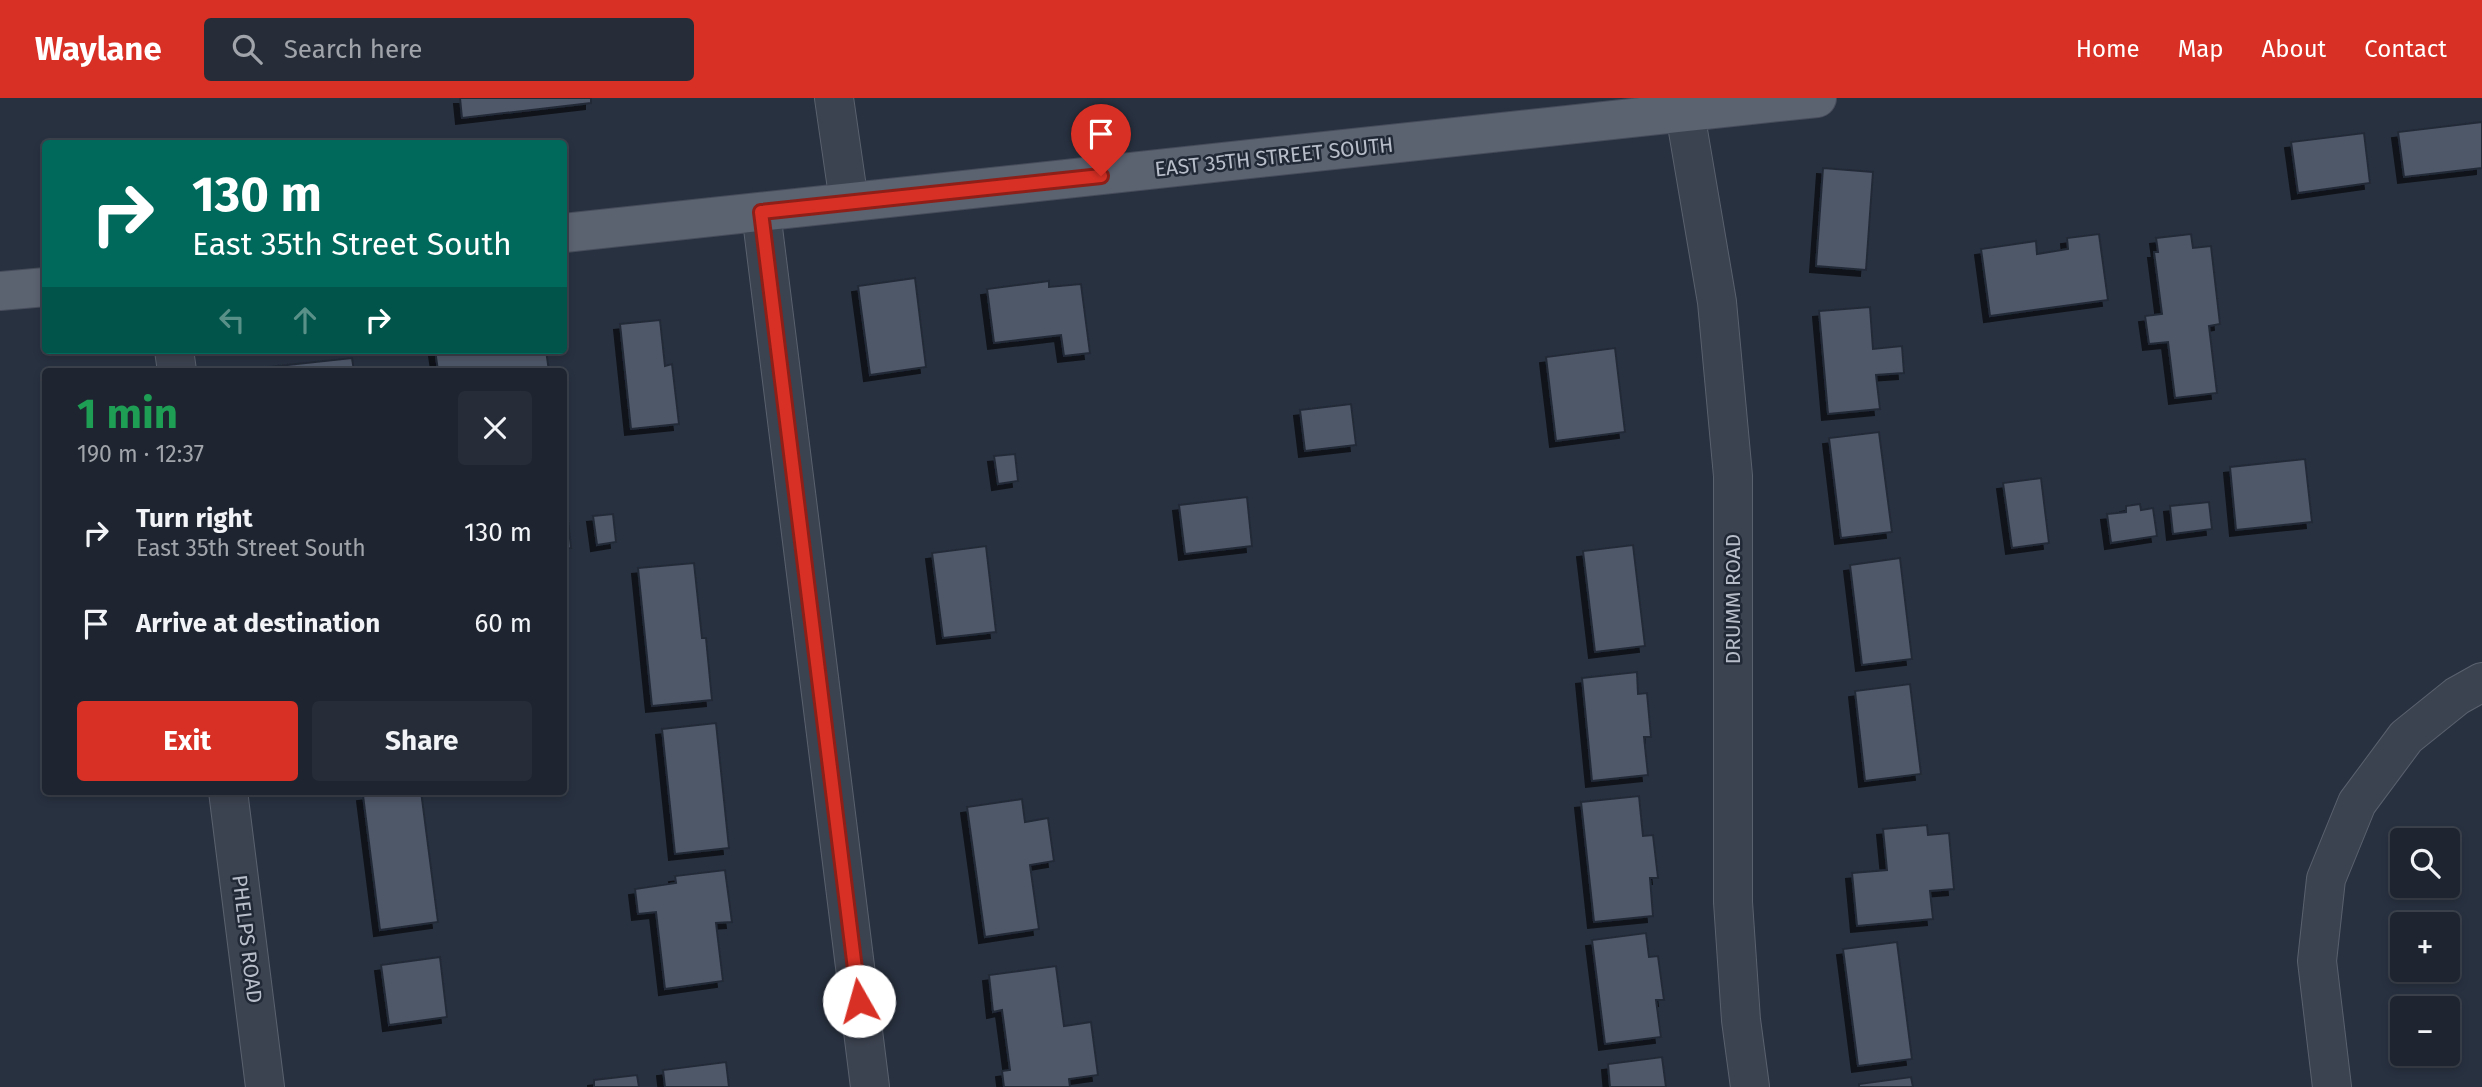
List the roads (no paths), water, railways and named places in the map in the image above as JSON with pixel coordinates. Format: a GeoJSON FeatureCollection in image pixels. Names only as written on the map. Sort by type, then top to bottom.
{"type":"FeatureCollection","features":[{"type":"Feature","properties":{"kind":"main road","name":"EAST 35TH STREET SOUTH"},"geometry":{"type":"LineString","coordinates":[[567,233],[1674,109],[1817,98]]}},
{"type":"Feature","properties":{"kind":"main road"},"geometry":{"type":"LineString","coordinates":[[0,291],[42,286]]}},
{"type":"Feature","properties":{"kind":"street"},"geometry":{"type":"LineString","coordinates":[[834,98],[849,202]]}},
{"type":"Feature","properties":{"kind":"street","name":"DRUMM ROAD"},"geometry":{"type":"LineString","coordinates":[[1674,109],[1717,302],[1733,476],[1733,902],[1741,1020],[1750,1087]]}},
{"type":"Feature","properties":{"kind":"street"},"geometry":{"type":"LineString","coordinates":[[761,212],[870,1087]]}},
{"type":"Feature","properties":{"kind":"street"},"geometry":{"type":"LineString","coordinates":[[2332,1087],[2317,961],[2326,879],[2357,803],[2406,737],[2457,696],[2482,682]]}},
{"type":"Feature","properties":{"kind":"street","name":"PHELPS ROAD"},"geometry":{"type":"LineString","coordinates":[[228,795],[265,1087]]}}]}
